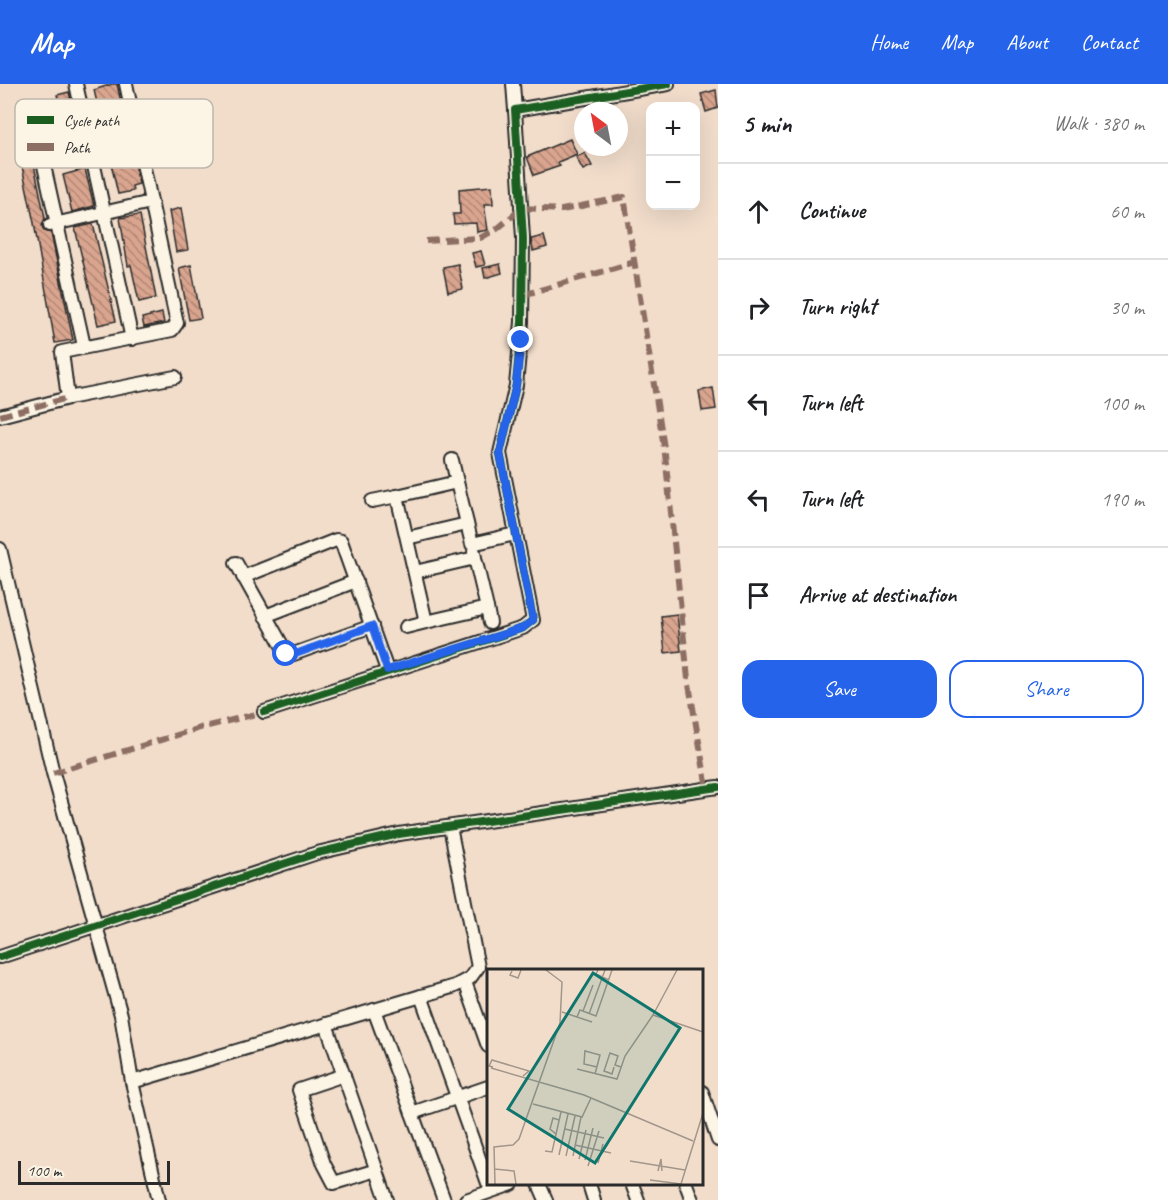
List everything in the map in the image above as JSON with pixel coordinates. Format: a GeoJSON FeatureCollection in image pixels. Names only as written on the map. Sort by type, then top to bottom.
{"type":"FeatureCollection","features":[{"type":"Feature","properties":{"kind":"street"},"geometry":{"type":"LineString","coordinates":[[76,84],[79,99]]}},
{"type":"Feature","properties":{"kind":"street"},"geometry":{"type":"LineString","coordinates":[[126,84],[129,99]]}},
{"type":"Feature","properties":{"kind":"street"},"geometry":{"type":"LineString","coordinates":[[264,711],[523,628],[531,623],[534,617],[500,453],[516,385],[522,331],[523,238],[513,84]]}},
{"type":"Feature","properties":{"kind":"street"},"geometry":{"type":"LineString","coordinates":[[515,110],[668,84]]}},
{"type":"Feature","properties":{"kind":"street"},"geometry":{"type":"LineString","coordinates":[[44,168],[54,224],[84,346]]}},
{"type":"Feature","properties":{"kind":"street"},"geometry":{"type":"LineString","coordinates":[[95,168],[132,339]]}},
{"type":"Feature","properties":{"kind":"street"},"geometry":{"type":"LineString","coordinates":[[68,398],[60,355],[66,349],[132,339],[172,330],[177,323],[144,168]]}},
{"type":"Feature","properties":{"kind":"street"},"geometry":{"type":"LineString","coordinates":[[54,224],[151,202]]}},
{"type":"Feature","properties":{"kind":"street"},"geometry":{"type":"LineString","coordinates":[[0,416],[68,398],[175,377]]}},
{"type":"Feature","properties":{"kind":"street"},"geometry":{"type":"LineString","coordinates":[[452,460],[490,623]]}},
{"type":"Feature","properties":{"kind":"street"},"geometry":{"type":"LineString","coordinates":[[372,501],[457,482]]}},
{"type":"Feature","properties":{"kind":"street"},"geometry":{"type":"LineString","coordinates":[[397,496],[426,622]]}},
{"type":"Feature","properties":{"kind":"street"},"geometry":{"type":"LineString","coordinates":[[407,538],[467,524]]}},
{"type":"Feature","properties":{"kind":"street"},"geometry":{"type":"LineString","coordinates":[[472,544],[515,534]]}},
{"type":"Feature","properties":{"kind":"street"},"geometry":{"type":"LineString","coordinates":[[243,576],[338,540],[342,542],[387,670]]}},
{"type":"Feature","properties":{"kind":"street"},"geometry":{"type":"LineString","coordinates":[[0,549],[53,773],[121,1015],[132,1082],[159,1200]]}},
{"type":"Feature","properties":{"kind":"street"},"geometry":{"type":"LineString","coordinates":[[415,573],[475,558]]}},
{"type":"Feature","properties":{"kind":"street"},"geometry":{"type":"LineString","coordinates":[[236,563],[288,656],[372,626]]}},
{"type":"Feature","properties":{"kind":"street"},"geometry":{"type":"LineString","coordinates":[[265,616],[356,581]]}},
{"type":"Feature","properties":{"kind":"street"},"geometry":{"type":"LineString","coordinates":[[406,627],[486,608]]}},
{"type":"Feature","properties":{"kind":"street"},"geometry":{"type":"LineString","coordinates":[[0,957],[317,853],[399,834],[718,787]]}},
{"type":"Feature","properties":{"kind":"street"},"geometry":{"type":"LineString","coordinates":[[283,1045],[374,1010],[465,982],[474,974],[478,967],[450,827]]}},
{"type":"Feature","properties":{"kind":"street"},"geometry":{"type":"LineString","coordinates":[[465,982],[487,1041]]}},
{"type":"Feature","properties":{"kind":"street"},"geometry":{"type":"LineString","coordinates":[[421,996],[487,1178]]}},
{"type":"Feature","properties":{"kind":"street"},"geometry":{"type":"LineString","coordinates":[[374,1010],[444,1200]]}},
{"type":"Feature","properties":{"kind":"street"},"geometry":{"type":"LineString","coordinates":[[132,1082],[327,1028]]}},
{"type":"Feature","properties":{"kind":"street"},"geometry":{"type":"LineString","coordinates":[[327,1028],[387,1200]]}},
{"type":"Feature","properties":{"kind":"street"},"geometry":{"type":"LineString","coordinates":[[344,1075],[299,1090],[324,1164],[334,1184],[377,1170]]}},
{"type":"Feature","properties":{"kind":"street"},"geometry":{"type":"LineString","coordinates":[[412,1113],[487,1088]]}},
{"type":"Feature","properties":{"kind":"street"},"geometry":{"type":"LineString","coordinates":[[709,1106],[718,1140]]}},
{"type":"Feature","properties":{"kind":"street"},"geometry":{"type":"LineString","coordinates":[[466,1200],[491,1189],[508,1185]]}},
{"type":"Feature","properties":{"kind":"street"},"geometry":{"type":"LineString","coordinates":[[539,1185],[546,1200]]}},
{"type":"Feature","properties":{"kind":"street"},"geometry":{"type":"LineString","coordinates":[[589,1185],[594,1200]]}},
{"type":"Feature","properties":{"kind":"street"},"geometry":{"type":"LineString","coordinates":[[632,1185],[638,1200]]}},
{"type":"Feature","properties":{"kind":"street"},"geometry":{"type":"LineString","coordinates":[[686,1185],[692,1200]]}},
{"type":"Feature","properties":{"kind":"building"},"geometry":{"type":"Polygon","coordinates":[[[117,84],[120,99],[96,99],[94,90],[117,84]]]}},
{"type":"Feature","properties":{"kind":"building"},"geometry":{"type":"Polygon","coordinates":[[[716,90],[718,108],[706,112],[701,94],[716,90]]]}},
{"type":"Feature","properties":{"kind":"building"},"geometry":{"type":"Polygon","coordinates":[[[69,92],[71,99],[58,99],[57,95],[69,92]]]}},
{"type":"Feature","properties":{"kind":"building"},"geometry":{"type":"Polygon","coordinates":[[[570,139],[574,148],[574,155],[558,162],[560,166],[534,175],[527,157],[570,139]]]}},
{"type":"Feature","properties":{"kind":"building"},"geometry":{"type":"Polygon","coordinates":[[[587,156],[592,166],[583,170],[576,157],[587,156]]]}},
{"type":"Feature","properties":{"kind":"building"},"geometry":{"type":"Polygon","coordinates":[[[22,168],[35,168],[45,218],[42,226],[44,231],[51,233],[73,340],[55,343],[22,168]]]}},
{"type":"Feature","properties":{"kind":"building"},"geometry":{"type":"Polygon","coordinates":[[[112,168],[135,168],[139,184],[132,186],[133,191],[118,194],[112,168]]]}},
{"type":"Feature","properties":{"kind":"building"},"geometry":{"type":"Polygon","coordinates":[[[85,169],[94,206],[72,212],[63,175],[85,169]]]}},
{"type":"Feature","properties":{"kind":"building"},"geometry":{"type":"Polygon","coordinates":[[[492,186],[493,204],[484,204],[488,230],[477,232],[476,223],[454,224],[453,214],[460,214],[459,189],[492,186]]]}},
{"type":"Feature","properties":{"kind":"building"},"geometry":{"type":"Polygon","coordinates":[[[181,208],[188,250],[176,252],[169,211],[181,208]]]}},
{"type":"Feature","properties":{"kind":"building"},"geometry":{"type":"Polygon","coordinates":[[[140,215],[156,298],[139,302],[131,265],[128,266],[120,218],[140,215]]]}},
{"type":"Feature","properties":{"kind":"building"},"geometry":{"type":"Polygon","coordinates":[[[93,224],[116,321],[98,325],[75,228],[93,224]]]}},
{"type":"Feature","properties":{"kind":"building"},"geometry":{"type":"Polygon","coordinates":[[[544,236],[547,247],[533,251],[531,239],[544,236]]]}},
{"type":"Feature","properties":{"kind":"building"},"geometry":{"type":"Polygon","coordinates":[[[481,251],[485,265],[476,267],[472,253],[481,251]]]}},
{"type":"Feature","properties":{"kind":"building"},"geometry":{"type":"Polygon","coordinates":[[[458,264],[463,289],[448,292],[443,267],[458,264]]]}},
{"type":"Feature","properties":{"kind":"building"},"geometry":{"type":"Polygon","coordinates":[[[500,264],[502,273],[485,278],[483,268],[500,264]]]}},
{"type":"Feature","properties":{"kind":"building"},"geometry":{"type":"Polygon","coordinates":[[[191,265],[201,318],[189,320],[179,268],[191,265]]]}},
{"type":"Feature","properties":{"kind":"building"},"geometry":{"type":"Polygon","coordinates":[[[162,313],[164,323],[144,327],[142,318],[162,313]]]}},
{"type":"Feature","properties":{"kind":"building"},"geometry":{"type":"Polygon","coordinates":[[[713,388],[716,409],[702,411],[699,391],[713,388]]]}},
{"type":"Feature","properties":{"kind":"building"},"geometry":{"type":"Polygon","coordinates":[[[677,614],[681,651],[665,653],[661,616],[677,614]]]}},
{"type":"Feature","properties":{"kind":"marked path"},"geometry":{"type":"LineString","coordinates":[[426,241],[480,238],[497,229],[522,208],[562,210],[624,197],[665,454],[688,679],[707,788]]}},
{"type":"Feature","properties":{"kind":"marked path"},"geometry":{"type":"LineString","coordinates":[[523,295],[635,262]]}},
{"type":"Feature","properties":{"kind":"marked path"},"geometry":{"type":"LineString","coordinates":[[0,416],[68,398]]}},
{"type":"Feature","properties":{"kind":"marked path"},"geometry":{"type":"LineString","coordinates":[[53,773],[200,728],[264,712]]}},
{"type":"Feature","properties":{"kind":"cycle path"},"geometry":{"type":"LineString","coordinates":[[264,712],[523,628],[533,620],[500,453],[516,385],[522,322],[523,238],[515,110],[668,84]]}},
{"type":"Feature","properties":{"kind":"cycle path"},"geometry":{"type":"LineString","coordinates":[[0,957],[317,853],[399,834],[718,787]]}},
{"type":"Feature","properties":{"kind":"route"},"geometry":{"type":"LineString","coordinates":[[286,654],[290,656],[372,626],[387,670],[523,628],[531,623],[534,617],[500,453],[501,440],[516,385],[521,340]]}}]}
